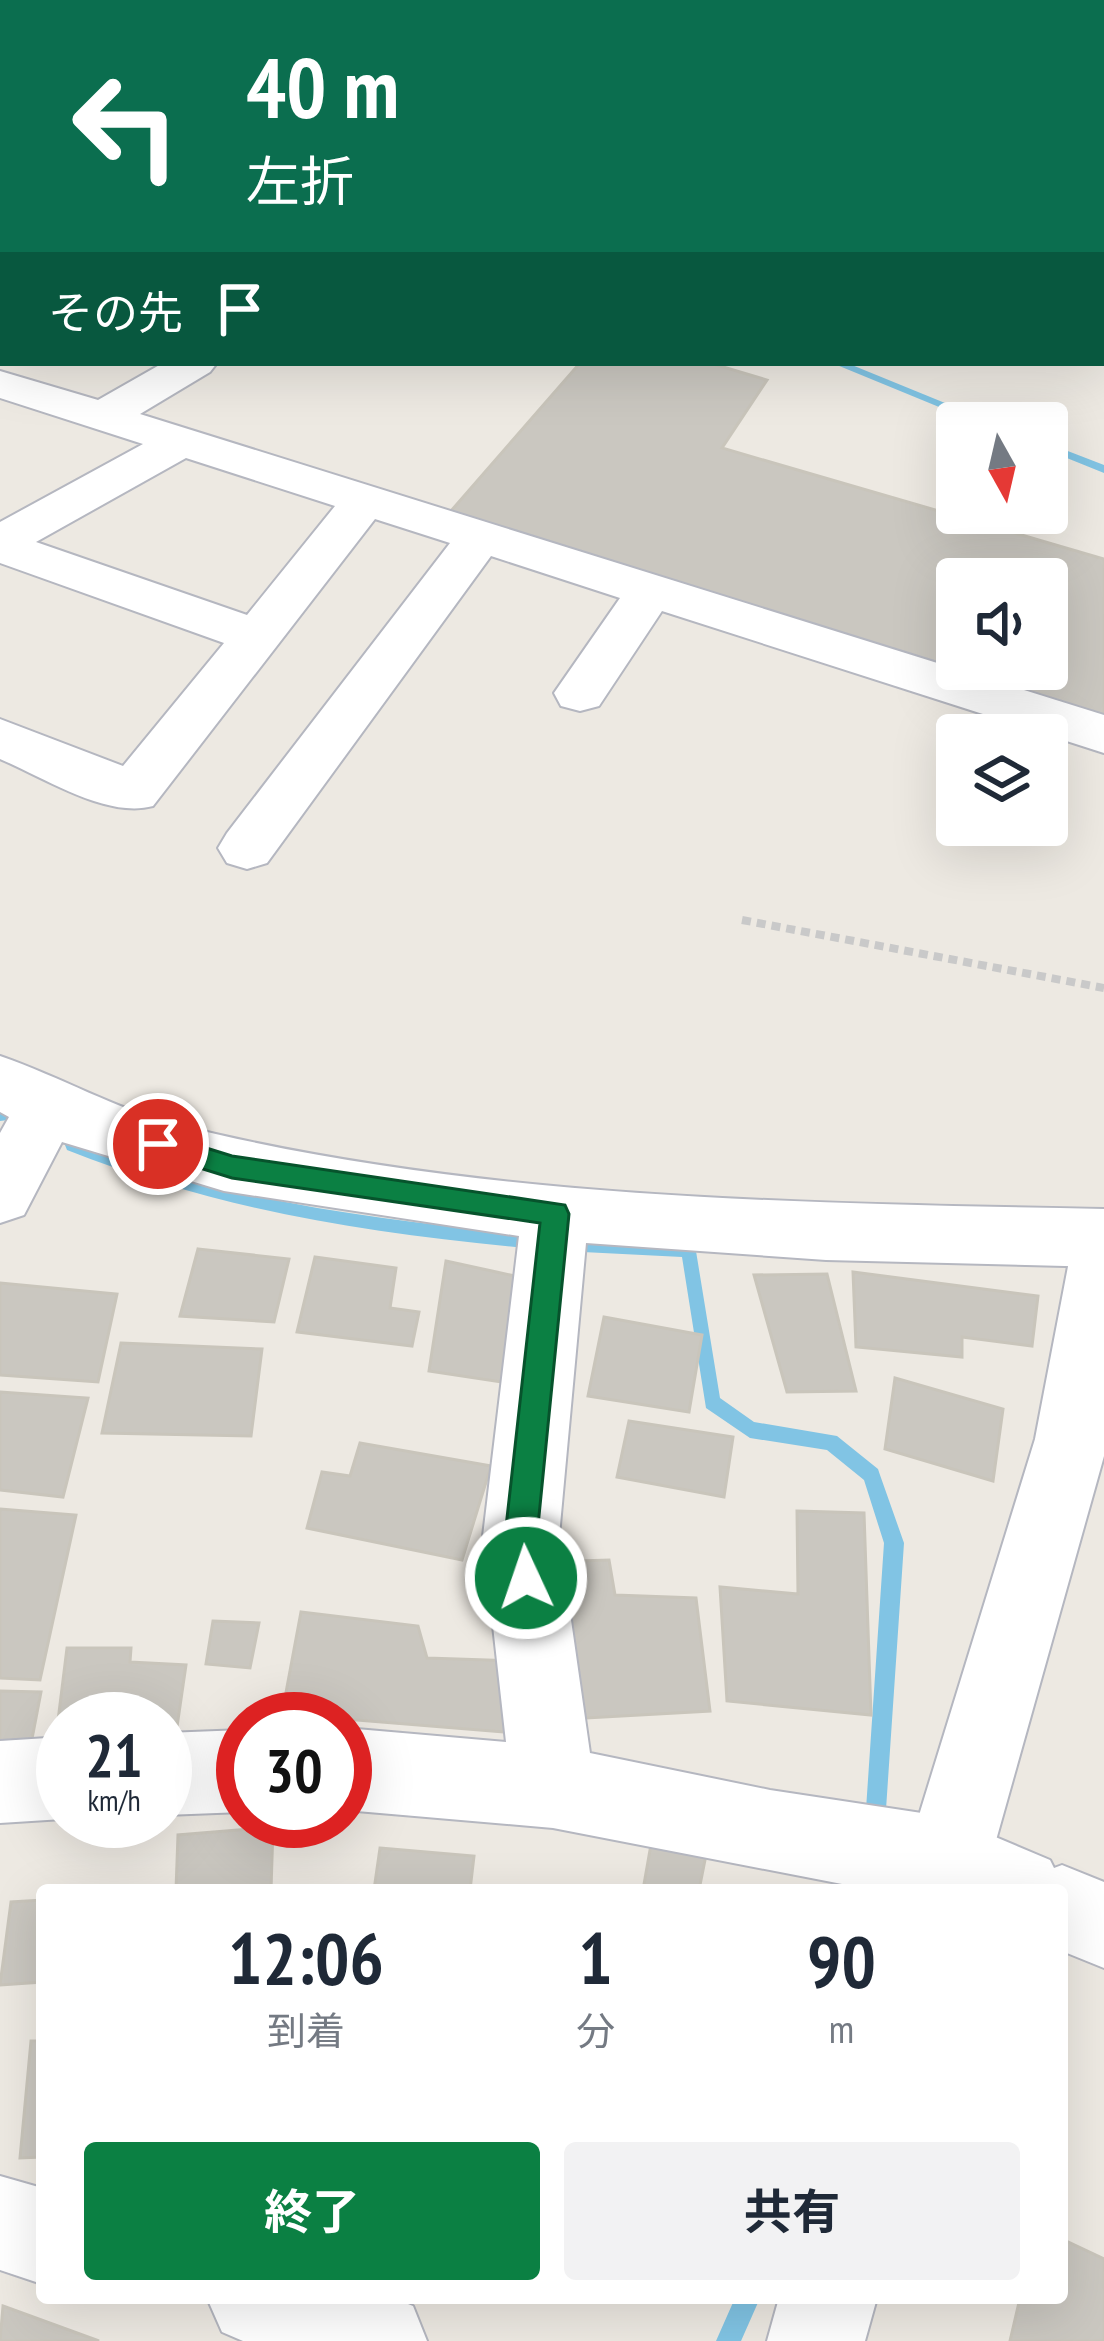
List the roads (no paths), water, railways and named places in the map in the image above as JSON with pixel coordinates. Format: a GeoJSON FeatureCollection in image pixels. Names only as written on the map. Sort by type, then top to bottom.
{"type":"FeatureCollection","features":[{"type":"Feature","properties":{"kind":"street"},"geometry":{"type":"LineString","coordinates":[[104,416],[187,366]]}},
{"type":"Feature","properties":{"kind":"street"},"geometry":{"type":"LineString","coordinates":[[0,384],[478,540],[1104,734]]}},
{"type":"Feature","properties":{"kind":"street"},"geometry":{"type":"LineString","coordinates":[[0,544],[179,443]]}},
{"type":"Feature","properties":{"kind":"street"},"geometry":{"type":"LineString","coordinates":[[0,738],[133,791],[364,502]]}},
{"type":"Feature","properties":{"kind":"street"},"geometry":{"type":"LineString","coordinates":[[248,848],[478,540]]}},
{"type":"Feature","properties":{"kind":"street"},"geometry":{"type":"LineString","coordinates":[[0,544],[256,637]]}},
{"type":"Feature","properties":{"kind":"street"},"geometry":{"type":"LineString","coordinates":[[580,693],[649,593]]}},
{"type":"Feature","properties":{"kind":"street"},"geometry":{"type":"LineString","coordinates":[[0,1195],[23,1096],[232,1167],[553,1236],[832,1233],[1104,1238]]}},
{"type":"Feature","properties":{"kind":"street"},"geometry":{"type":"LineString","coordinates":[[553,1236],[521,1536],[553,1787]]}},
{"type":"Feature","properties":{"kind":"street"},"geometry":{"type":"LineString","coordinates":[[372,1771],[553,1787],[825,1840],[957,1874],[1072,1438],[1104,1256]]}},
{"type":"Feature","properties":{"kind":"street"},"geometry":{"type":"LineString","coordinates":[[0,1783],[36,1780]]}},
{"type":"Feature","properties":{"kind":"street"},"geometry":{"type":"LineString","coordinates":[[1068,1910],[1104,1925]]}},
{"type":"Feature","properties":{"kind":"street"},"geometry":{"type":"LineString","coordinates":[[0,2223],[36,2234]]}},
{"type":"Feature","properties":{"kind":"street"},"geometry":{"type":"LineString","coordinates":[[273,2304],[378,2341]]}},
{"type":"Feature","properties":{"kind":"street"},"geometry":{"type":"LineString","coordinates":[[816,2341],[826,2304]]}},
{"type":"Feature","properties":{"kind":"waterway"},"geometry":{"type":"LineString","coordinates":[[845,366],[936,402]]}},
{"type":"Feature","properties":{"kind":"waterway"},"geometry":{"type":"LineString","coordinates":[[1068,454],[1104,469]]}},
{"type":"Feature","properties":{"kind":"waterway"},"geometry":{"type":"LineString","coordinates":[[73,1145],[128,1167],[242,1200],[360,1222],[538,1242]]}},
{"type":"Feature","properties":{"kind":"waterway"},"geometry":{"type":"LineString","coordinates":[[563,1244],[689,1250],[712,1402],[750,1430],[831,1442],[871,1475],[894,1543],[875,1824]]}},
{"type":"Feature","properties":{"kind":"waterway"},"geometry":{"type":"LineString","coordinates":[[728,2341],[745,2304]]}}]}
